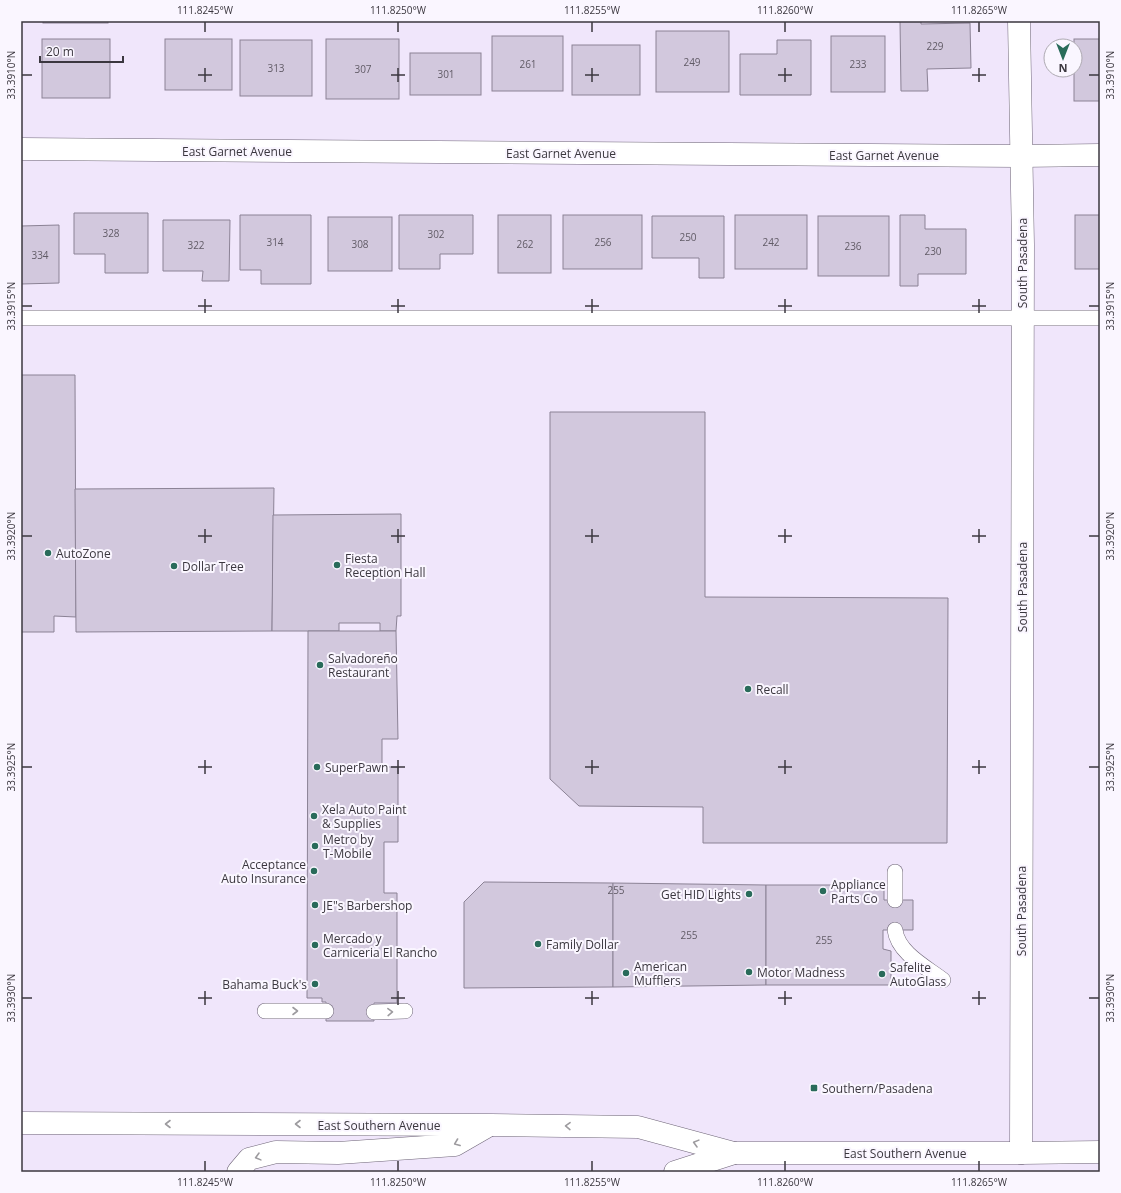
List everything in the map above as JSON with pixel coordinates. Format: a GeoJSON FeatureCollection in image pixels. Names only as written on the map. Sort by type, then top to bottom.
{"type":"FeatureCollection","features":[{"type":"Feature","properties":{"kind":"street","name":"South Pasadena"},"geometry":{"type":"LineString","coordinates":[[1020,21],[1023,245],[1021,1154]]}},
{"type":"Feature","properties":{"kind":"street","name":"East Garnet Avenue"},"geometry":{"type":"LineString","coordinates":[[21,149],[1021,156],[1100,155]]}},
{"type":"Feature","properties":{"kind":"street","name":"East Southern Avenue"},"geometry":{"type":"LineString","coordinates":[[21,1123],[638,1127],[734,1153],[1021,1154],[1100,1152]]}},
{"type":"Feature","properties":{"kind":"street"},"geometry":{"type":"LineString","coordinates":[[238,1172],[249,1159],[276,1152],[338,1152],[455,1145],[491,1125]]}},
{"type":"Feature","properties":{"kind":"street","name":"East Southern Avenue"},"geometry":{"type":"LineString","coordinates":[[675,1172],[734,1153]]}},
{"type":"Feature","properties":{"kind":"lane"},"geometry":{"type":"LineString","coordinates":[[21,318],[1100,318]]}},
{"type":"Feature","properties":{"kind":"lane"},"geometry":{"type":"LineString","coordinates":[[895,872],[895,900]]}},
{"type":"Feature","properties":{"kind":"lane"},"geometry":{"type":"LineString","coordinates":[[895,930],[896,939],[907,953],[943,980]]}},
{"type":"Feature","properties":{"kind":"lane"},"geometry":{"type":"LineString","coordinates":[[265,1011],[326,1011]]}},
{"type":"Feature","properties":{"kind":"lane"},"geometry":{"type":"LineString","coordinates":[[374,1012],[405,1011]]}},
{"type":"Feature","properties":{"kind":"building"},"geometry":{"type":"Polygon","coordinates":[[[43,21],[108,21],[108,23],[43,23],[43,21]]]}},
{"type":"Feature","properties":{"kind":"building"},"geometry":{"type":"Polygon","coordinates":[[[900,21],[921,21],[921,24],[970,23],[971,68],[927,69],[928,91],[901,91],[900,21]]]}},
{"type":"Feature","properties":{"kind":"building"},"geometry":{"type":"Polygon","coordinates":[[[656,31],[729,31],[729,92],[656,92],[656,31]]]}},
{"type":"Feature","properties":{"kind":"building"},"geometry":{"type":"Polygon","coordinates":[[[492,36],[563,36],[563,91],[492,91],[492,36]]]}},
{"type":"Feature","properties":{"kind":"building"},"geometry":{"type":"Polygon","coordinates":[[[831,36],[885,36],[885,92],[831,92],[831,36]]]}},
{"type":"Feature","properties":{"kind":"building"},"geometry":{"type":"Polygon","coordinates":[[[42,39],[110,39],[110,98],[42,98],[42,39]]]}},
{"type":"Feature","properties":{"kind":"building"},"geometry":{"type":"Polygon","coordinates":[[[165,39],[232,39],[232,90],[165,90],[165,39]]]}},
{"type":"Feature","properties":{"kind":"building"},"geometry":{"type":"Polygon","coordinates":[[[326,39],[399,39],[399,99],[326,99],[326,39]]]}},
{"type":"Feature","properties":{"kind":"building"},"geometry":{"type":"Polygon","coordinates":[[[1083,39],[1100,39],[1100,101],[1074,101],[1074,78],[1083,78],[1083,39]]]}},
{"type":"Feature","properties":{"kind":"building"},"geometry":{"type":"Polygon","coordinates":[[[240,40],[312,40],[312,96],[240,96],[240,40]]]}},
{"type":"Feature","properties":{"kind":"building"},"geometry":{"type":"Polygon","coordinates":[[[777,40],[811,40],[811,95],[740,95],[740,54],[777,54],[777,40]]]}},
{"type":"Feature","properties":{"kind":"building"},"geometry":{"type":"Polygon","coordinates":[[[572,45],[640,45],[640,95],[572,95],[572,45]]]}},
{"type":"Feature","properties":{"kind":"building"},"geometry":{"type":"Polygon","coordinates":[[[410,53],[481,53],[481,95],[410,95],[410,53]]]}},
{"type":"Feature","properties":{"kind":"building"},"geometry":{"type":"Polygon","coordinates":[[[74,213],[148,213],[148,273],[105,273],[105,254],[74,254],[74,213]]]}},
{"type":"Feature","properties":{"kind":"building"},"geometry":{"type":"Polygon","coordinates":[[[240,215],[311,215],[311,284],[261,284],[261,270],[240,270],[240,215]]]}},
{"type":"Feature","properties":{"kind":"building"},"geometry":{"type":"Polygon","coordinates":[[[399,215],[473,215],[473,254],[440,254],[440,269],[399,269],[399,215]]]}},
{"type":"Feature","properties":{"kind":"building"},"geometry":{"type":"Polygon","coordinates":[[[498,215],[551,215],[551,273],[498,273],[498,215]]]}},
{"type":"Feature","properties":{"kind":"building"},"geometry":{"type":"Polygon","coordinates":[[[563,215],[642,215],[642,269],[563,269],[563,215]]]}},
{"type":"Feature","properties":{"kind":"building"},"geometry":{"type":"Polygon","coordinates":[[[735,215],[807,215],[807,269],[735,269],[735,215]]]}},
{"type":"Feature","properties":{"kind":"building"},"geometry":{"type":"Polygon","coordinates":[[[900,215],[925,215],[925,229],[966,229],[966,274],[918,274],[918,286],[900,286],[900,215]]]}},
{"type":"Feature","properties":{"kind":"building"},"geometry":{"type":"Polygon","coordinates":[[[1075,215],[1100,215],[1100,269],[1075,269],[1075,215]]]}},
{"type":"Feature","properties":{"kind":"building"},"geometry":{"type":"Polygon","coordinates":[[[652,216],[724,216],[724,278],[699,278],[699,258],[652,258],[652,216]]]}},
{"type":"Feature","properties":{"kind":"building"},"geometry":{"type":"Polygon","coordinates":[[[818,216],[889,216],[889,276],[818,276],[818,216]]]}},
{"type":"Feature","properties":{"kind":"building"},"geometry":{"type":"Polygon","coordinates":[[[328,217],[392,217],[392,271],[328,271],[328,217]]]}},
{"type":"Feature","properties":{"kind":"building"},"geometry":{"type":"Polygon","coordinates":[[[163,220],[230,220],[229,281],[202,281],[203,271],[163,271],[163,220]]]}},
{"type":"Feature","properties":{"kind":"building"},"geometry":{"type":"Polygon","coordinates":[[[59,225],[59,283],[21,284],[21,226],[59,225]]]}},
{"type":"Feature","properties":{"kind":"building","name":"AutoZone"},"geometry":{"type":"Polygon","coordinates":[[[21,375],[75,375],[76,617],[54,616],[54,632],[21,632],[21,375]]]}},
{"type":"Feature","properties":{"kind":"building","name":"Recall"},"geometry":{"type":"Polygon","coordinates":[[[550,412],[705,412],[705,597],[948,598],[947,843],[703,843],[703,807],[579,806],[550,779],[550,412]]]}},
{"type":"Feature","properties":{"kind":"building","name":"Dollar Tree"},"geometry":{"type":"Polygon","coordinates":[[[274,488],[272,631],[76,632],[75,489],[274,488]]]}},
{"type":"Feature","properties":{"kind":"building","name":"Fiesta Reception Hall"},"geometry":{"type":"Polygon","coordinates":[[[401,514],[401,616],[397,616],[396,631],[380,631],[380,623],[339,623],[339,631],[272,631],[273,515],[401,514]]]}},
{"type":"Feature","properties":{"kind":"building"},"geometry":{"type":"Polygon","coordinates":[[[308,631],[396,631],[398,739],[382,739],[382,767],[398,767],[398,842],[384,842],[384,893],[397,893],[397,1003],[374,1003],[374,1021],[326,1021],[326,1002],[322,1002],[322,998],[307,998],[308,631]]]}},
{"type":"Feature","properties":{"kind":"building","name":"Family Dollar"},"geometry":{"type":"Polygon","coordinates":[[[484,882],[613,883],[613,987],[464,988],[464,902],[484,882]]]}},
{"type":"Feature","properties":{"kind":"building"},"geometry":{"type":"Polygon","coordinates":[[[613,883],[766,885],[766,985],[613,987],[613,883]]]}},
{"type":"Feature","properties":{"kind":"building"},"geometry":{"type":"Polygon","coordinates":[[[766,885],[884,885],[884,900],[913,900],[913,930],[883,930],[883,949],[891,951],[891,985],[766,985],[766,885]]]}},
{"type":"Feature","properties":{"kind":"place","name":"AutoZone"},"geometry":{"type":"Point","coordinates":[48,553]}},
{"type":"Feature","properties":{"kind":"place","name":"Fiesta Reception Hall"},"geometry":{"type":"Point","coordinates":[337,565]}},
{"type":"Feature","properties":{"kind":"place","name":"Dollar Tree"},"geometry":{"type":"Point","coordinates":[174,566]}},
{"type":"Feature","properties":{"kind":"place","name":"Salvadoreño Restaurant"},"geometry":{"type":"Point","coordinates":[320,665]}},
{"type":"Feature","properties":{"kind":"place","name":"Recall"},"geometry":{"type":"Point","coordinates":[748,689]}},
{"type":"Feature","properties":{"kind":"place","name":"SuperPawn"},"geometry":{"type":"Point","coordinates":[317,767]}},
{"type":"Feature","properties":{"kind":"place","name":"Xela Auto Paint & Supplies"},"geometry":{"type":"Point","coordinates":[314,816]}},
{"type":"Feature","properties":{"kind":"place","name":"Metro by T-Mobile"},"geometry":{"type":"Point","coordinates":[315,846]}},
{"type":"Feature","properties":{"kind":"place","name":"Acceptance Auto Insurance"},"geometry":{"type":"Point","coordinates":[314,871]}},
{"type":"Feature","properties":{"kind":"place","name":"Appliance Parts Co"},"geometry":{"type":"Point","coordinates":[823,891]}},
{"type":"Feature","properties":{"kind":"place","name":"Get HID Lights"},"geometry":{"type":"Point","coordinates":[749,894]}},
{"type":"Feature","properties":{"kind":"place","name":"JE\"s Barbershop"},"geometry":{"type":"Point","coordinates":[315,905]}},
{"type":"Feature","properties":{"kind":"place","name":"Family Dollar"},"geometry":{"type":"Point","coordinates":[538,944]}},
{"type":"Feature","properties":{"kind":"place","name":"Mercado y Carniceria El Rancho"},"geometry":{"type":"Point","coordinates":[315,945]}},
{"type":"Feature","properties":{"kind":"place","name":"Motor Madness"},"geometry":{"type":"Point","coordinates":[749,972]}},
{"type":"Feature","properties":{"kind":"place","name":"American Mufflers"},"geometry":{"type":"Point","coordinates":[626,973]}},
{"type":"Feature","properties":{"kind":"place","name":"Safelite AutoGlass"},"geometry":{"type":"Point","coordinates":[882,974]}},
{"type":"Feature","properties":{"kind":"place","name":"Bahama Buck's"},"geometry":{"type":"Point","coordinates":[315,984]}},
{"type":"Feature","properties":{"kind":"place","name":"Southern/Pasadena"},"geometry":{"type":"Point","coordinates":[814,1088]}}]}
